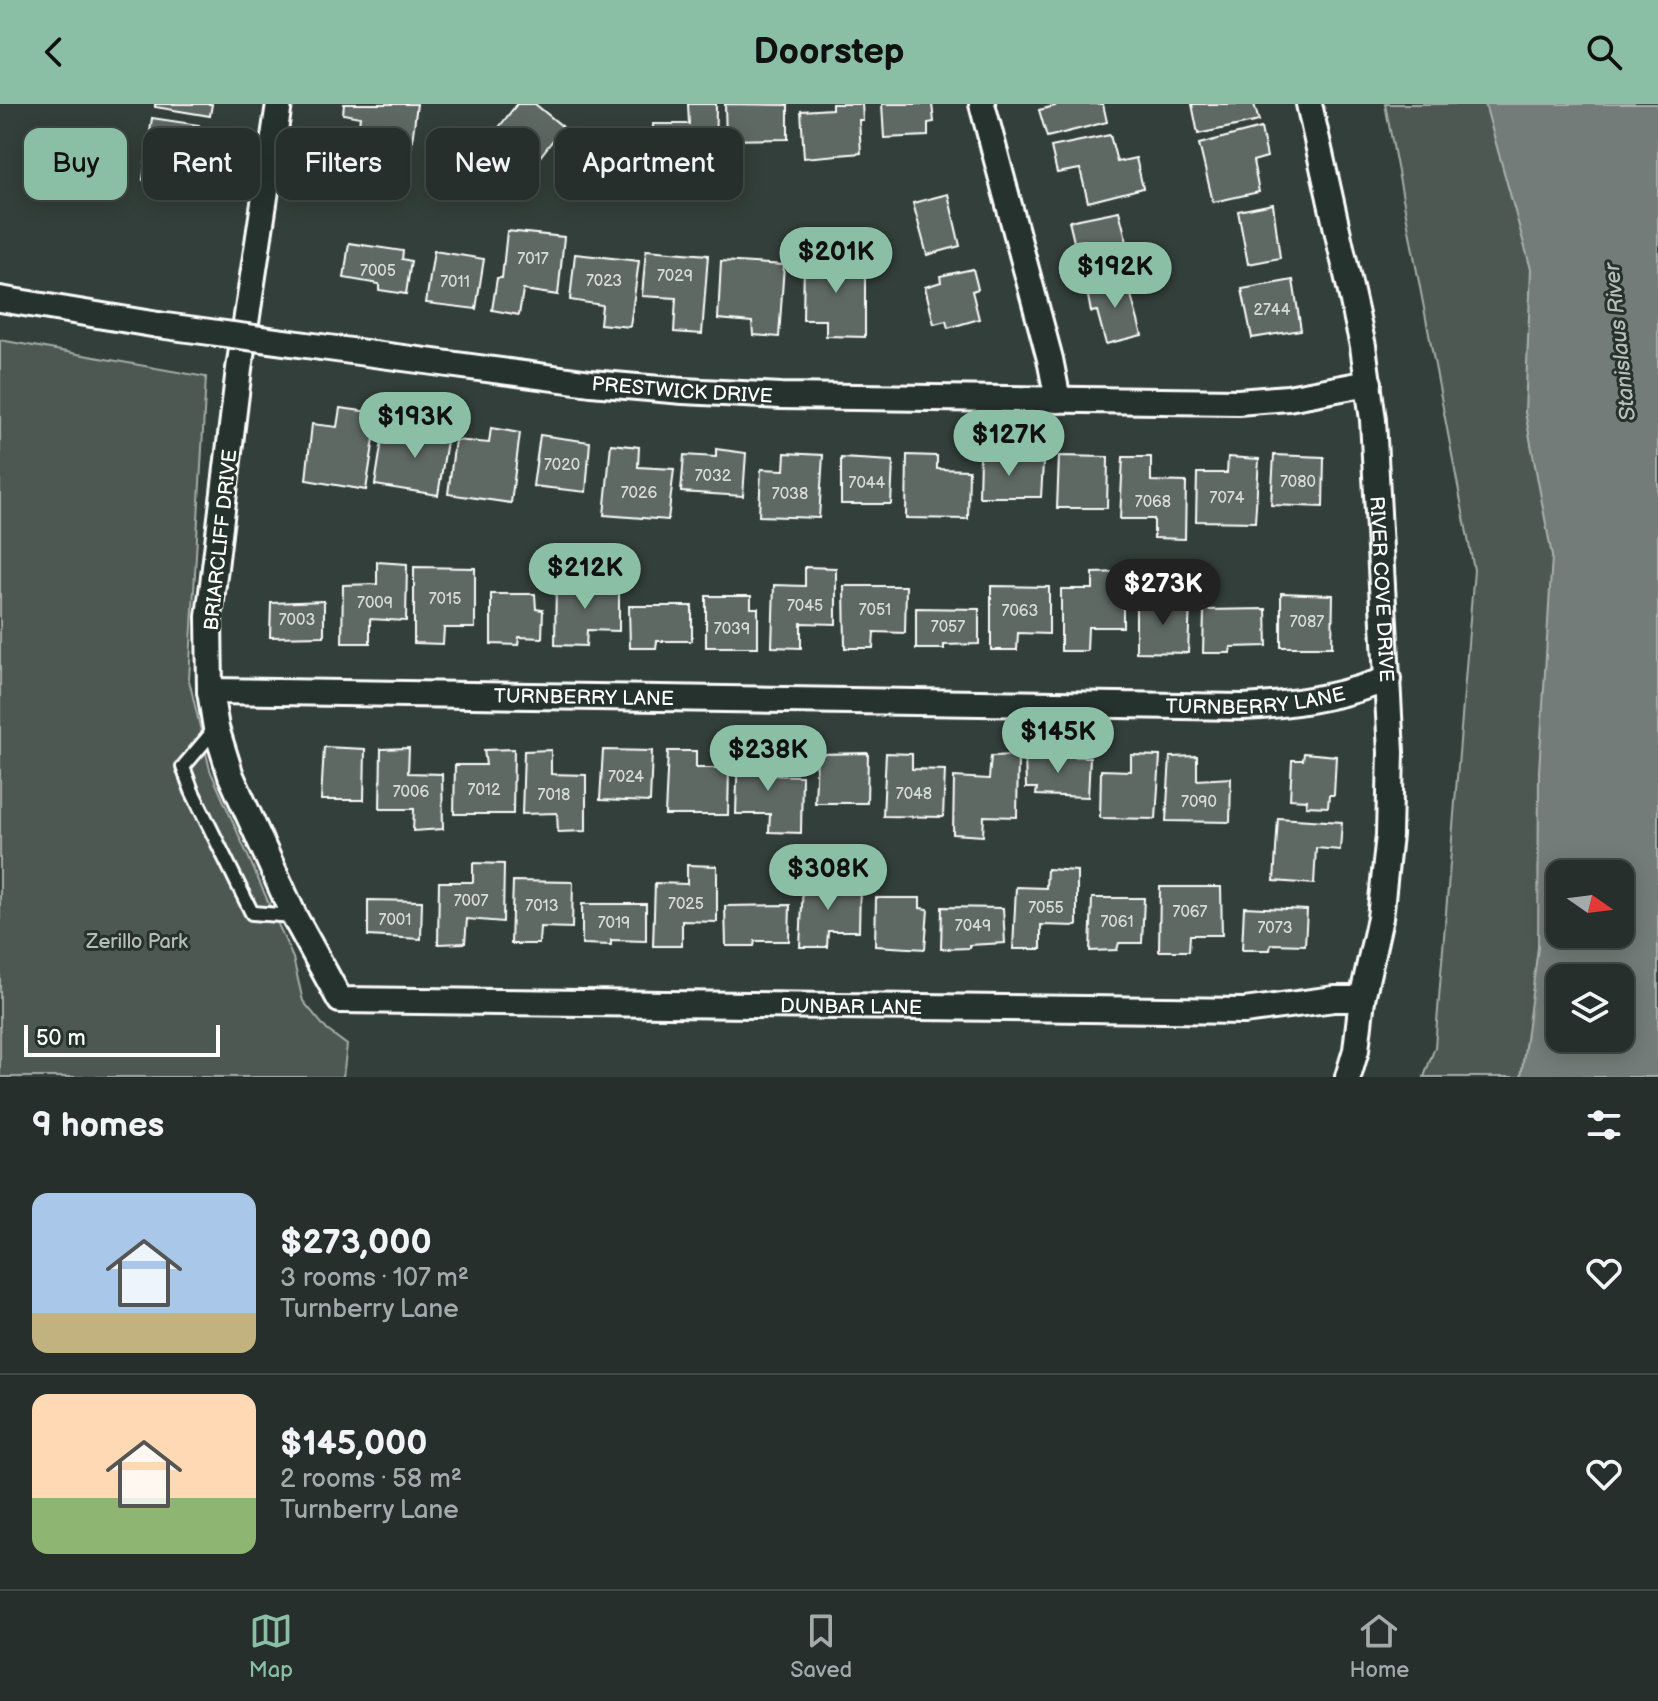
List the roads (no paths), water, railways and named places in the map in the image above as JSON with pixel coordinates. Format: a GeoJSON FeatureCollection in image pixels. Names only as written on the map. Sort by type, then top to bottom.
{"type":"FeatureCollection","features":[{"type":"Feature","properties":{"kind":"street","name":"BRIARCLIFF DRIVE"},"geometry":{"type":"LineString","coordinates":[[279,104],[239,369],[209,617],[210,691],[216,728],[231,776],[294,916],[340,1000]]}},
{"type":"Feature","properties":{"kind":"street"},"geometry":{"type":"LineString","coordinates":[[982,104],[1050,359],[1058,400]]}},
{"type":"Feature","properties":{"kind":"street","name":"RIVER COVE DRIVE"},"geometry":{"type":"LineString","coordinates":[[1309,104],[1369,383],[1391,752],[1389,835],[1380,918],[1362,999],[1356,1050],[1348,1077]]}},
{"type":"Feature","properties":{"kind":"street","name":"PRESTWICK DRIVE"},"geometry":{"type":"LineString","coordinates":[[0,299],[321,347],[591,383],[683,391],[797,396],[1238,402],[1288,398],[1369,383]]}},
{"type":"Feature","properties":{"kind":"street","name":"TURNBERRY LANE"},"geometry":{"type":"LineString","coordinates":[[210,691],[1243,707],[1280,706],[1318,700],[1360,690],[1388,679]]}},
{"type":"Feature","properties":{"kind":"street","name":"DUNBAR LANE"},"geometry":{"type":"LineString","coordinates":[[340,1000],[1244,1011],[1334,999],[1362,999]]}},
{"type":"Feature","properties":{"kind":"lane"},"geometry":{"type":"LineString","coordinates":[[216,728],[183,767],[192,791],[252,913],[294,916]]}},
{"type":"Feature","properties":{"kind":"water","name":"Stanislaus River"},"geometry":{"type":"Polygon","coordinates":[[[1485,104],[1658,104],[1658,1077],[1521,1077],[1538,948],[1539,771],[1552,556],[1525,412],[1531,269],[1485,104]]]}},
{"type":"Feature","properties":{"kind":"park label","name":"Zerillo Park"},"geometry":{"type":"Point","coordinates":[137,941]}}]}
